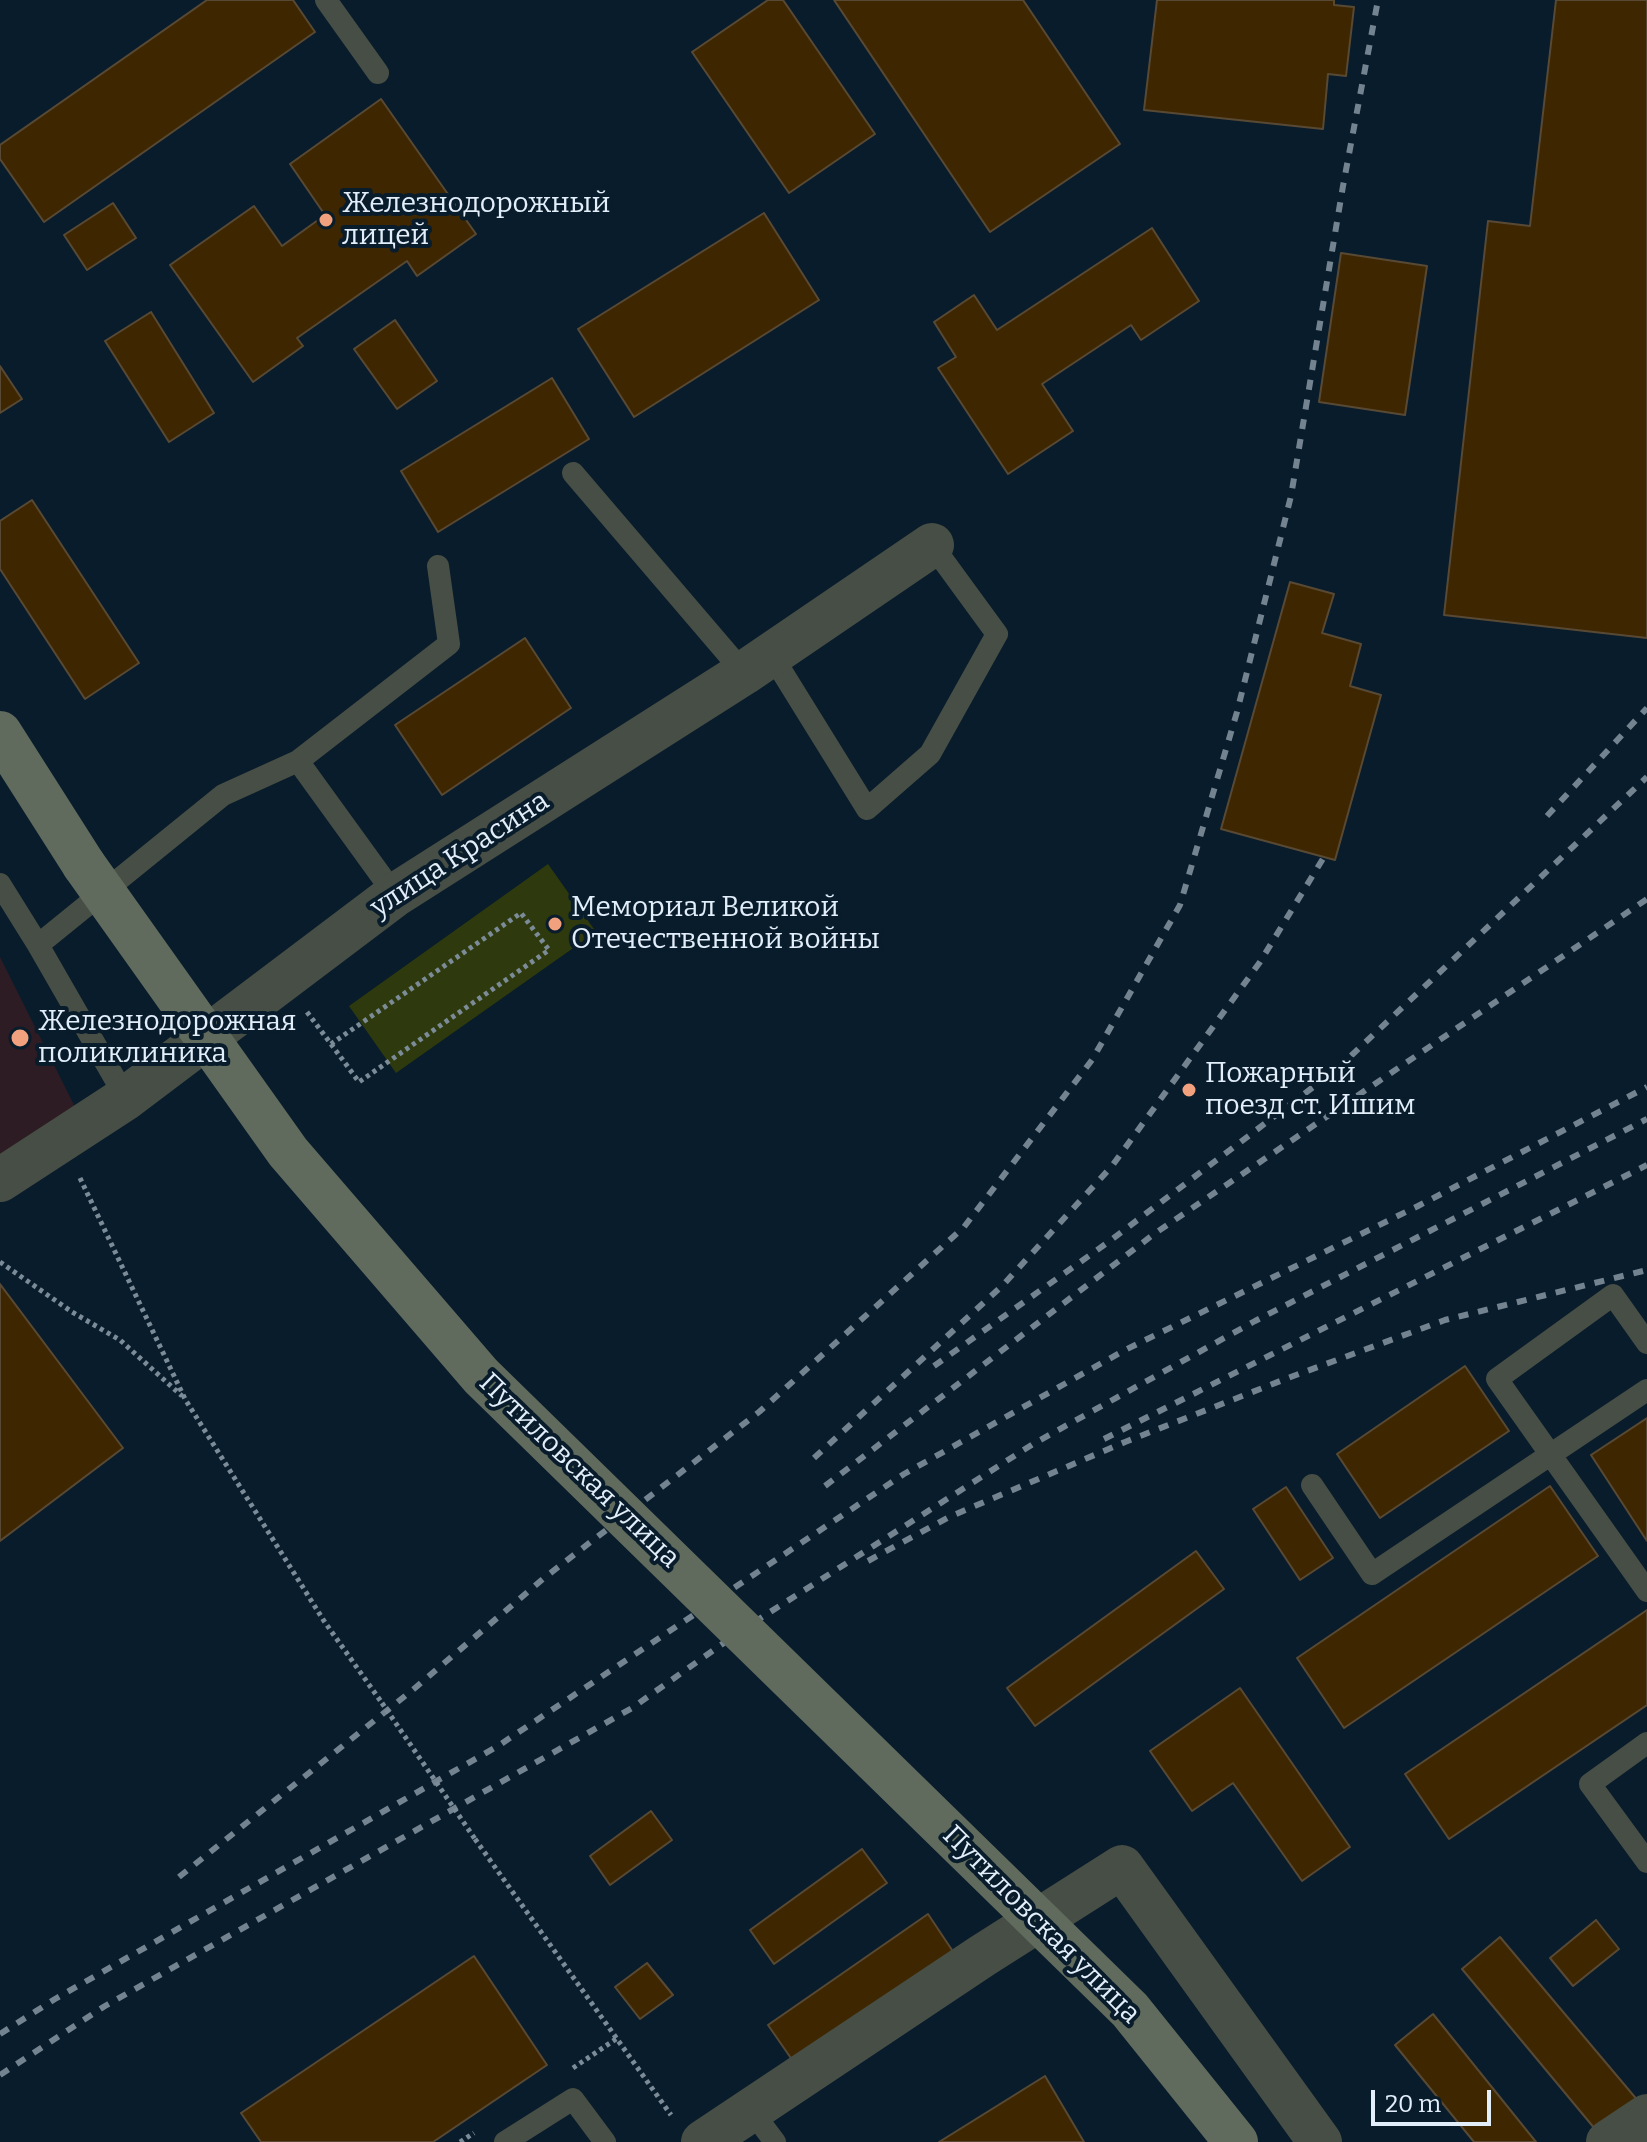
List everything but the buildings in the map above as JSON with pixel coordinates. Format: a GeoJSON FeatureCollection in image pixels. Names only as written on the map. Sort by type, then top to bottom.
{"type":"FeatureCollection","features":[{"type":"Feature","properties":{"kind":"main road","name":"Путиловская улица"},"geometry":{"type":"LineString","coordinates":[[0,733],[84,865],[288,1152],[481,1376],[1130,2010],[1236,2142]]}},
{"type":"Feature","properties":{"kind":"street","name":"улица Красина"},"geometry":{"type":"LineString","coordinates":[[0,1180],[126,1098],[395,895],[758,664],[932,545]]}},
{"type":"Feature","properties":{"kind":"street"},"geometry":{"type":"LineString","coordinates":[[688,2129],[763,2126],[982,1956],[1122,1867],[1320,2142]]}},
{"type":"Feature","properties":{"kind":"street"},"geometry":{"type":"LineString","coordinates":[[1608,2142],[1647,2116]]}},
{"type":"Feature","properties":{"kind":"lane"},"geometry":{"type":"LineString","coordinates":[[326,0],[378,73]]}},
{"type":"Feature","properties":{"kind":"lane"},"geometry":{"type":"LineString","coordinates":[[573,473],[758,664],[867,809],[930,754],[997,634],[932,545]]}},
{"type":"Feature","properties":{"kind":"lane"},"geometry":{"type":"LineString","coordinates":[[38,945],[223,795],[298,761],[449,644],[438,566]]}},
{"type":"Feature","properties":{"kind":"lane"},"geometry":{"type":"LineString","coordinates":[[298,761],[395,895]]}},
{"type":"Feature","properties":{"kind":"lane"},"geometry":{"type":"LineString","coordinates":[[0,884],[126,1098]]}},
{"type":"Feature","properties":{"kind":"lane"},"geometry":{"type":"LineString","coordinates":[[1647,1343],[1613,1295],[1497,1379],[1647,1591]]}},
{"type":"Feature","properties":{"kind":"lane"},"geometry":{"type":"LineString","coordinates":[[1312,1485],[1372,1574],[1647,1390]]}},
{"type":"Feature","properties":{"kind":"lane"},"geometry":{"type":"LineString","coordinates":[[1647,1743],[1590,1784],[1647,1862]]}},
{"type":"Feature","properties":{"kind":"lane"},"geometry":{"type":"LineString","coordinates":[[505,2142],[573,2099],[605,2142]]}},
{"type":"Feature","properties":{"kind":"path"},"geometry":{"type":"LineString","coordinates":[[282,979],[359,1082],[549,950],[521,913],[331,1044]]}},
{"type":"Feature","properties":{"kind":"path"},"geometry":{"type":"LineString","coordinates":[[61,1140],[185,1399],[324,1621],[475,1839],[688,2129]]}},
{"type":"Feature","properties":{"kind":"path"},"geometry":{"type":"LineString","coordinates":[[0,1262],[72,1312],[120,1340],[185,1399]]}},
{"type":"Feature","properties":{"kind":"shaded area","name":"Железнодорожная поликлиника"},"geometry":{"type":"Polygon","coordinates":[[[0,957],[81,1119],[0,1174],[0,957]]]}},
{"type":"Feature","properties":{"kind":"green space"},"geometry":{"type":"Polygon","coordinates":[[[548,864],[596,932],[396,1073],[349,1006],[548,864]]]}},
{"type":"Feature","properties":{"kind":"railway"},"geometry":{"type":"LineString","coordinates":[[179,1877],[415,1688],[544,1578],[759,1412],[964,1227],[1092,1060],[1180,905],[1237,712],[1291,496],[1378,0]]}},
{"type":"Feature","properties":{"kind":"railway"},"geometry":{"type":"LineString","coordinates":[[1547,816],[1647,708]]}},
{"type":"Feature","properties":{"kind":"railway"},"geometry":{"type":"LineString","coordinates":[[934,1366],[1107,1243],[1337,1069],[1647,777]]}},
{"type":"Feature","properties":{"kind":"railway"},"geometry":{"type":"LineString","coordinates":[[814,1458],[1003,1285],[1112,1166],[1260,962],[1324,857]]}},
{"type":"Feature","properties":{"kind":"railway"},"geometry":{"type":"LineString","coordinates":[[825,1486],[1154,1234],[1647,899]]}},
{"type":"Feature","properties":{"kind":"railway"},"geometry":{"type":"LineString","coordinates":[[0,2034],[55,1999],[498,1746],[904,1474],[1125,1350],[1418,1206],[1647,1087]]}},
{"type":"Feature","properties":{"kind":"railway"},"geometry":{"type":"LineString","coordinates":[[0,2075],[105,2006],[632,1708],[742,1630],[1033,1444],[1255,1321],[1647,1119]]}},
{"type":"Feature","properties":{"kind":"railway"},"geometry":{"type":"LineString","coordinates":[[1104,1439],[1647,1165]]}},
{"type":"Feature","properties":{"kind":"railway"},"geometry":{"type":"LineString","coordinates":[[868,1561],[949,1517],[1125,1442],[1288,1378],[1445,1320],[1647,1270]]}},
{"type":"Feature","properties":{"kind":"place","name":"Железнодорожный лицей"},"geometry":{"type":"Point","coordinates":[326,220]}},
{"type":"Feature","properties":{"kind":"place","name":"Мемориал Великой Отечественной войны"},"geometry":{"type":"Point","coordinates":[555,924]}},
{"type":"Feature","properties":{"kind":"place","name":"Железнодорожная поликлиника"},"geometry":{"type":"Point","coordinates":[20,1038]}},
{"type":"Feature","properties":{"kind":"place","name":"Пожарный поезд ст. Ишим"},"geometry":{"type":"Point","coordinates":[1189,1090]}}]}
